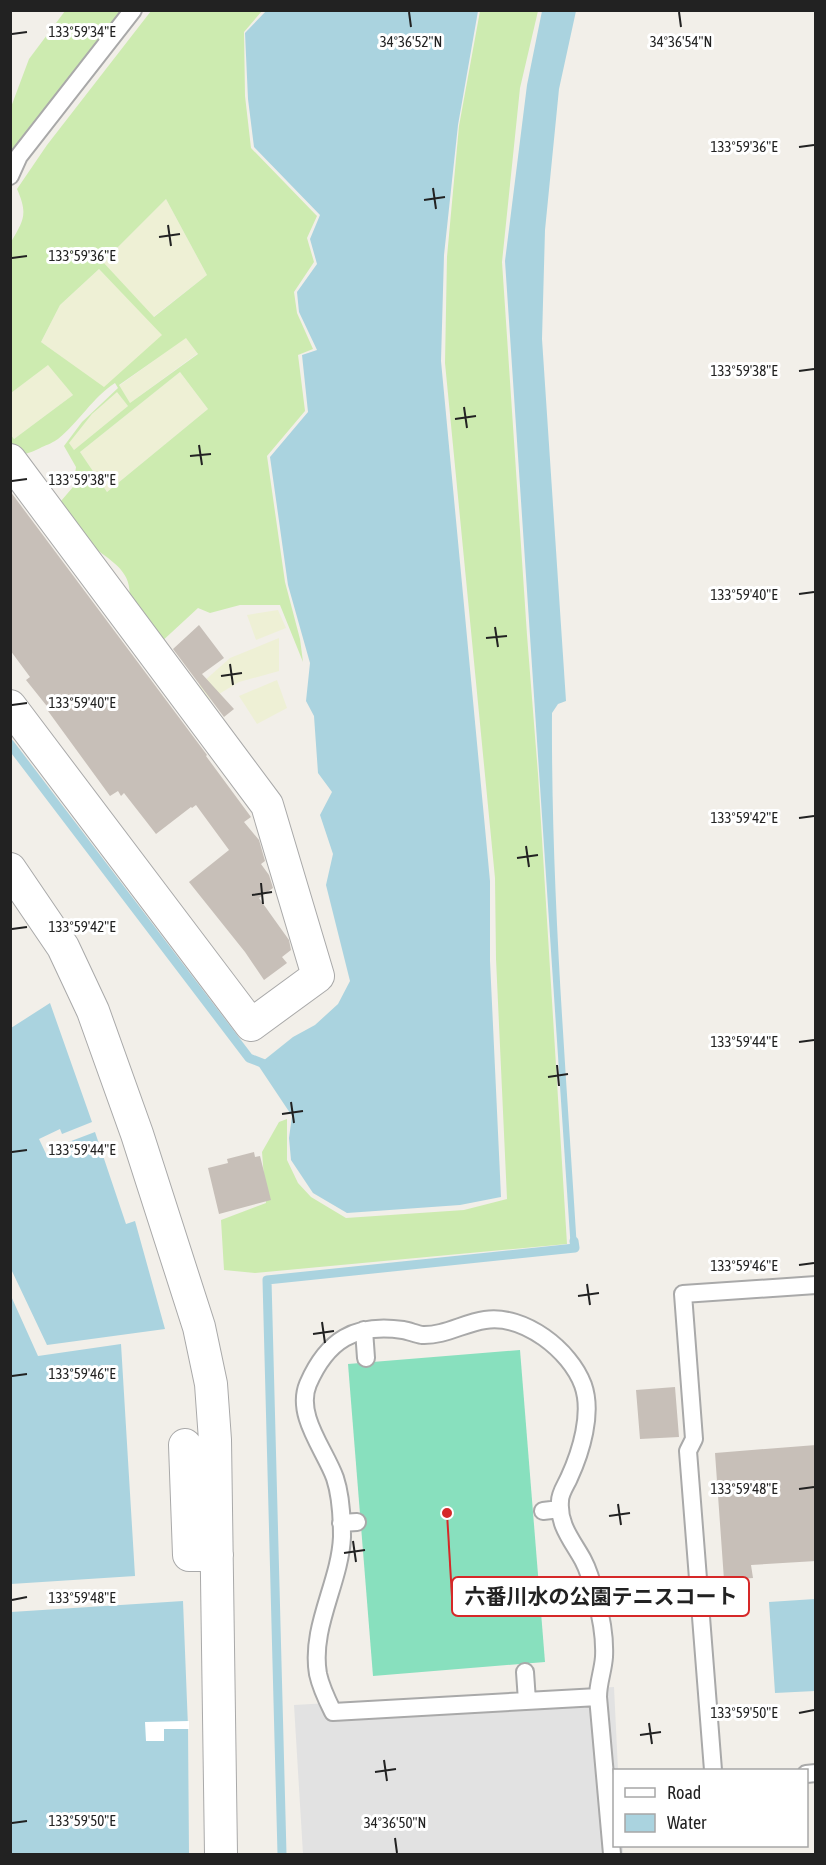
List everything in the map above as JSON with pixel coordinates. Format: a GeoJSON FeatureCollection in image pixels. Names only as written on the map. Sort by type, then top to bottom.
{"type":"FeatureCollection","features":[{"type":"Feature","properties":{"kind":"street"},"geometry":{"type":"LineString","coordinates":[[10,460],[267,805],[318,976],[251,1025],[10,706]]}},
{"type":"Feature","properties":{"kind":"street"},"geometry":{"type":"LineString","coordinates":[[10,869],[63,947],[93,1011],[137,1134],[199,1327],[211,1384],[215,1440],[221,1854]]}},
{"type":"Feature","properties":{"kind":"street"},"geometry":{"type":"LineString","coordinates":[[185,1445],[189,1555],[217,1555]]}},
{"type":"Feature","properties":{"kind":"lane"},"geometry":{"type":"LineString","coordinates":[[10,176],[19,156],[133,10]]}},
{"type":"Feature","properties":{"kind":"lane"},"geometry":{"type":"LineString","coordinates":[[712,1769],[688,1451],[694,1439],[683,1294],[816,1285]]}},
{"type":"Feature","properties":{"kind":"lane"},"geometry":{"type":"LineString","coordinates":[[598,1697],[333,1712],[318,1676],[317,1660],[324,1615],[338,1567],[342,1538],[349,1522],[341,1506],[336,1480],[313,1436],[306,1408],[307,1386],[335,1344],[350,1332],[375,1328],[403,1330],[422,1335],[444,1332],[486,1319],[512,1322],[535,1332],[555,1345],[573,1365],[584,1387],[586,1407],[582,1437],[570,1476],[560,1498],[561,1523],[584,1562],[603,1631],[604,1657],[598,1697],[612,1854]]}},
{"type":"Feature","properties":{"kind":"lane"},"geometry":{"type":"LineString","coordinates":[[364,1330],[366,1358]]}},
{"type":"Feature","properties":{"kind":"lane"},"geometry":{"type":"LineString","coordinates":[[543,1511],[560,1509]]}},
{"type":"Feature","properties":{"kind":"lane"},"geometry":{"type":"LineString","coordinates":[[525,1672],[527,1701]]}},
{"type":"Feature","properties":{"kind":"green space"},"geometry":{"type":"Polygon","coordinates":[[[65,11],[125,11],[11,159],[11,107],[29,59],[65,11]]]}},
{"type":"Feature","properties":{"kind":"green space"},"geometry":{"type":"Polygon","coordinates":[[[151,11],[262,11],[244,32],[245,96],[251,148],[317,216],[307,238],[314,262],[294,292],[297,313],[313,349],[298,355],[305,411],[267,456],[285,582],[300,639],[303,662],[280,605],[240,605],[210,613],[198,608],[159,644],[128,607],[129,585],[121,570],[86,541],[55,508],[73,487],[76,467],[64,446],[82,422],[118,388],[115,383],[56,440],[25,454],[20,454],[13,449],[11,435],[14,439],[73,395],[48,365],[11,393],[11,242],[23,217],[23,205],[17,189],[47,145],[151,11]],[[166,199],[103,262],[154,317],[207,275],[166,199]],[[99,269],[60,305],[41,342],[104,387],[162,335],[99,269]],[[186,338],[119,385],[130,403],[198,354],[186,338]],[[180,372],[80,452],[107,492],[208,409],[180,372]],[[117,392],[92,414],[69,443],[74,450],[128,406],[117,392]]]}},
{"type":"Feature","properties":{"kind":"green space"},"geometry":{"type":"Polygon","coordinates":[[[480,11],[538,11],[520,88],[502,262],[538,774],[567,1244],[255,1273],[224,1270],[221,1220],[266,1203],[262,1152],[279,1122],[287,1119],[287,1160],[298,1183],[311,1197],[346,1218],[464,1210],[507,1199],[496,959],[495,878],[445,363],[447,257],[459,126],[480,11]]]}},
{"type":"Feature","properties":{"kind":"green space"},"geometry":{"type":"Polygon","coordinates":[[[166,199],[207,275],[153,317],[103,262],[166,199]]]}},
{"type":"Feature","properties":{"kind":"green space"},"geometry":{"type":"Polygon","coordinates":[[[99,269],[163,335],[104,388],[41,342],[60,305],[99,269]]]}},
{"type":"Feature","properties":{"kind":"green space"},"geometry":{"type":"Polygon","coordinates":[[[186,337],[198,353],[130,403],[119,386],[186,337]]]}},
{"type":"Feature","properties":{"kind":"green space"},"geometry":{"type":"Polygon","coordinates":[[[48,364],[73,395],[14,439],[11,435],[11,393],[48,364]]]}},
{"type":"Feature","properties":{"kind":"green space"},"geometry":{"type":"Polygon","coordinates":[[[180,372],[208,409],[107,492],[80,452],[180,372]]]}},
{"type":"Feature","properties":{"kind":"green space"},"geometry":{"type":"Polygon","coordinates":[[[117,391],[128,406],[74,450],[68,443],[92,414],[117,391]]]}},
{"type":"Feature","properties":{"kind":"green space"},"geometry":{"type":"Polygon","coordinates":[[[278,610],[286,628],[256,640],[247,615],[278,610]]]}},
{"type":"Feature","properties":{"kind":"green space"},"geometry":{"type":"Polygon","coordinates":[[[279,638],[279,671],[239,682],[204,703],[194,690],[230,658],[279,638]]]}},
{"type":"Feature","properties":{"kind":"green space"},"geometry":{"type":"Polygon","coordinates":[[[277,680],[287,708],[257,724],[239,696],[277,680]]]}},
{"type":"Feature","properties":{"kind":"green space"},"geometry":{"type":"Polygon","coordinates":[[[520,1350],[545,1662],[373,1676],[348,1364],[520,1350]]]}},
{"type":"Feature","properties":{"kind":"shaded area"},"geometry":{"type":"Polygon","coordinates":[[[614,1687],[618,1769],[613,1769],[613,1847],[623,1847],[623,1854],[303,1854],[294,1705],[614,1687]]]}},
{"type":"Feature","properties":{"kind":"water"},"geometry":{"type":"Polygon","coordinates":[[[267,10],[478,11],[458,125],[444,255],[441,361],[490,881],[490,961],[501,1197],[460,1205],[347,1213],[313,1193],[291,1160],[289,1138],[292,1116],[258,1065],[293,1037],[315,1025],[338,1004],[350,981],[326,885],[333,854],[320,815],[332,792],[318,773],[314,716],[306,701],[310,663],[288,585],[270,457],[308,412],[302,355],[317,350],[299,312],[297,292],[317,264],[310,239],[320,215],[254,147],[248,99],[245,33],[267,10]]]}},
{"type":"Feature","properties":{"kind":"water"},"geometry":{"type":"Polygon","coordinates":[[[542,11],[576,11],[559,89],[545,230],[542,339],[566,701],[558,704],[552,713],[552,780],[560,981],[577,1249],[571,1251],[505,261],[527,85],[542,11]]]}},
{"type":"Feature","properties":{"kind":"water"},"geometry":{"type":"Polygon","coordinates":[[[50,1003],[92,1122],[62,1134],[60,1129],[39,1139],[47,1156],[67,1147],[66,1143],[95,1132],[126,1224],[135,1221],[165,1329],[47,1345],[11,1269],[11,1028],[50,1003]]]}},
{"type":"Feature","properties":{"kind":"water"},"geometry":{"type":"Polygon","coordinates":[[[11,1296],[38,1356],[121,1344],[135,1576],[11,1584],[11,1296]]]}},
{"type":"Feature","properties":{"kind":"water"},"geometry":{"type":"Polygon","coordinates":[[[815,1599],[815,1691],[775,1693],[769,1602],[815,1599]]]}},
{"type":"Feature","properties":{"kind":"water"},"geometry":{"type":"Polygon","coordinates":[[[183,1601],[188,1727],[189,1854],[11,1854],[11,1612],[183,1601]]]}},
{"type":"Feature","properties":{"kind":"pier"},"geometry":{"type":"Polygon","coordinates":[[[189,1721],[189,1729],[164,1729],[164,1741],[146,1741],[145,1722],[189,1721]]]}},
{"type":"Feature","properties":{"kind":"building"},"geometry":{"type":"Polygon","coordinates":[[[10,491],[251,817],[244,822],[259,840],[265,861],[261,864],[269,875],[273,888],[259,898],[289,940],[291,950],[282,957],[287,963],[264,980],[245,952],[189,882],[229,850],[196,805],[156,834],[124,793],[121,796],[118,791],[110,796],[48,711],[50,710],[26,680],[30,677],[10,650],[10,491]]]}},
{"type":"Feature","properties":{"kind":"building"},"geometry":{"type":"Polygon","coordinates":[[[199,625],[224,658],[202,674],[234,709],[224,717],[173,649],[199,625]]]}},
{"type":"Feature","properties":{"kind":"building"},"geometry":{"type":"Polygon","coordinates":[[[254,1152],[255,1157],[260,1156],[271,1200],[219,1214],[208,1168],[228,1163],[227,1159],[254,1152]]]}},
{"type":"Feature","properties":{"kind":"building"},"geometry":{"type":"Polygon","coordinates":[[[675,1387],[679,1437],[640,1439],[636,1390],[675,1387]]]}},
{"type":"Feature","properties":{"kind":"building"},"geometry":{"type":"Polygon","coordinates":[[[816,1445],[816,1561],[751,1565],[753,1578],[724,1580],[715,1453],[816,1445]]]}},
{"type":"Feature","properties":{"kind":"waterway"},"geometry":{"type":"LineString","coordinates":[[10,744],[249,1058],[272,1067]]}},
{"type":"Feature","properties":{"kind":"waterway"},"geometry":{"type":"LineString","coordinates":[[282,1854],[267,1280],[575,1248],[574,1241]]}},
{"type":"Feature","properties":{"kind":"place","name":"六番川水の公園テニスコート"},"geometry":{"type":"Point","coordinates":[447,1513]}}]}
